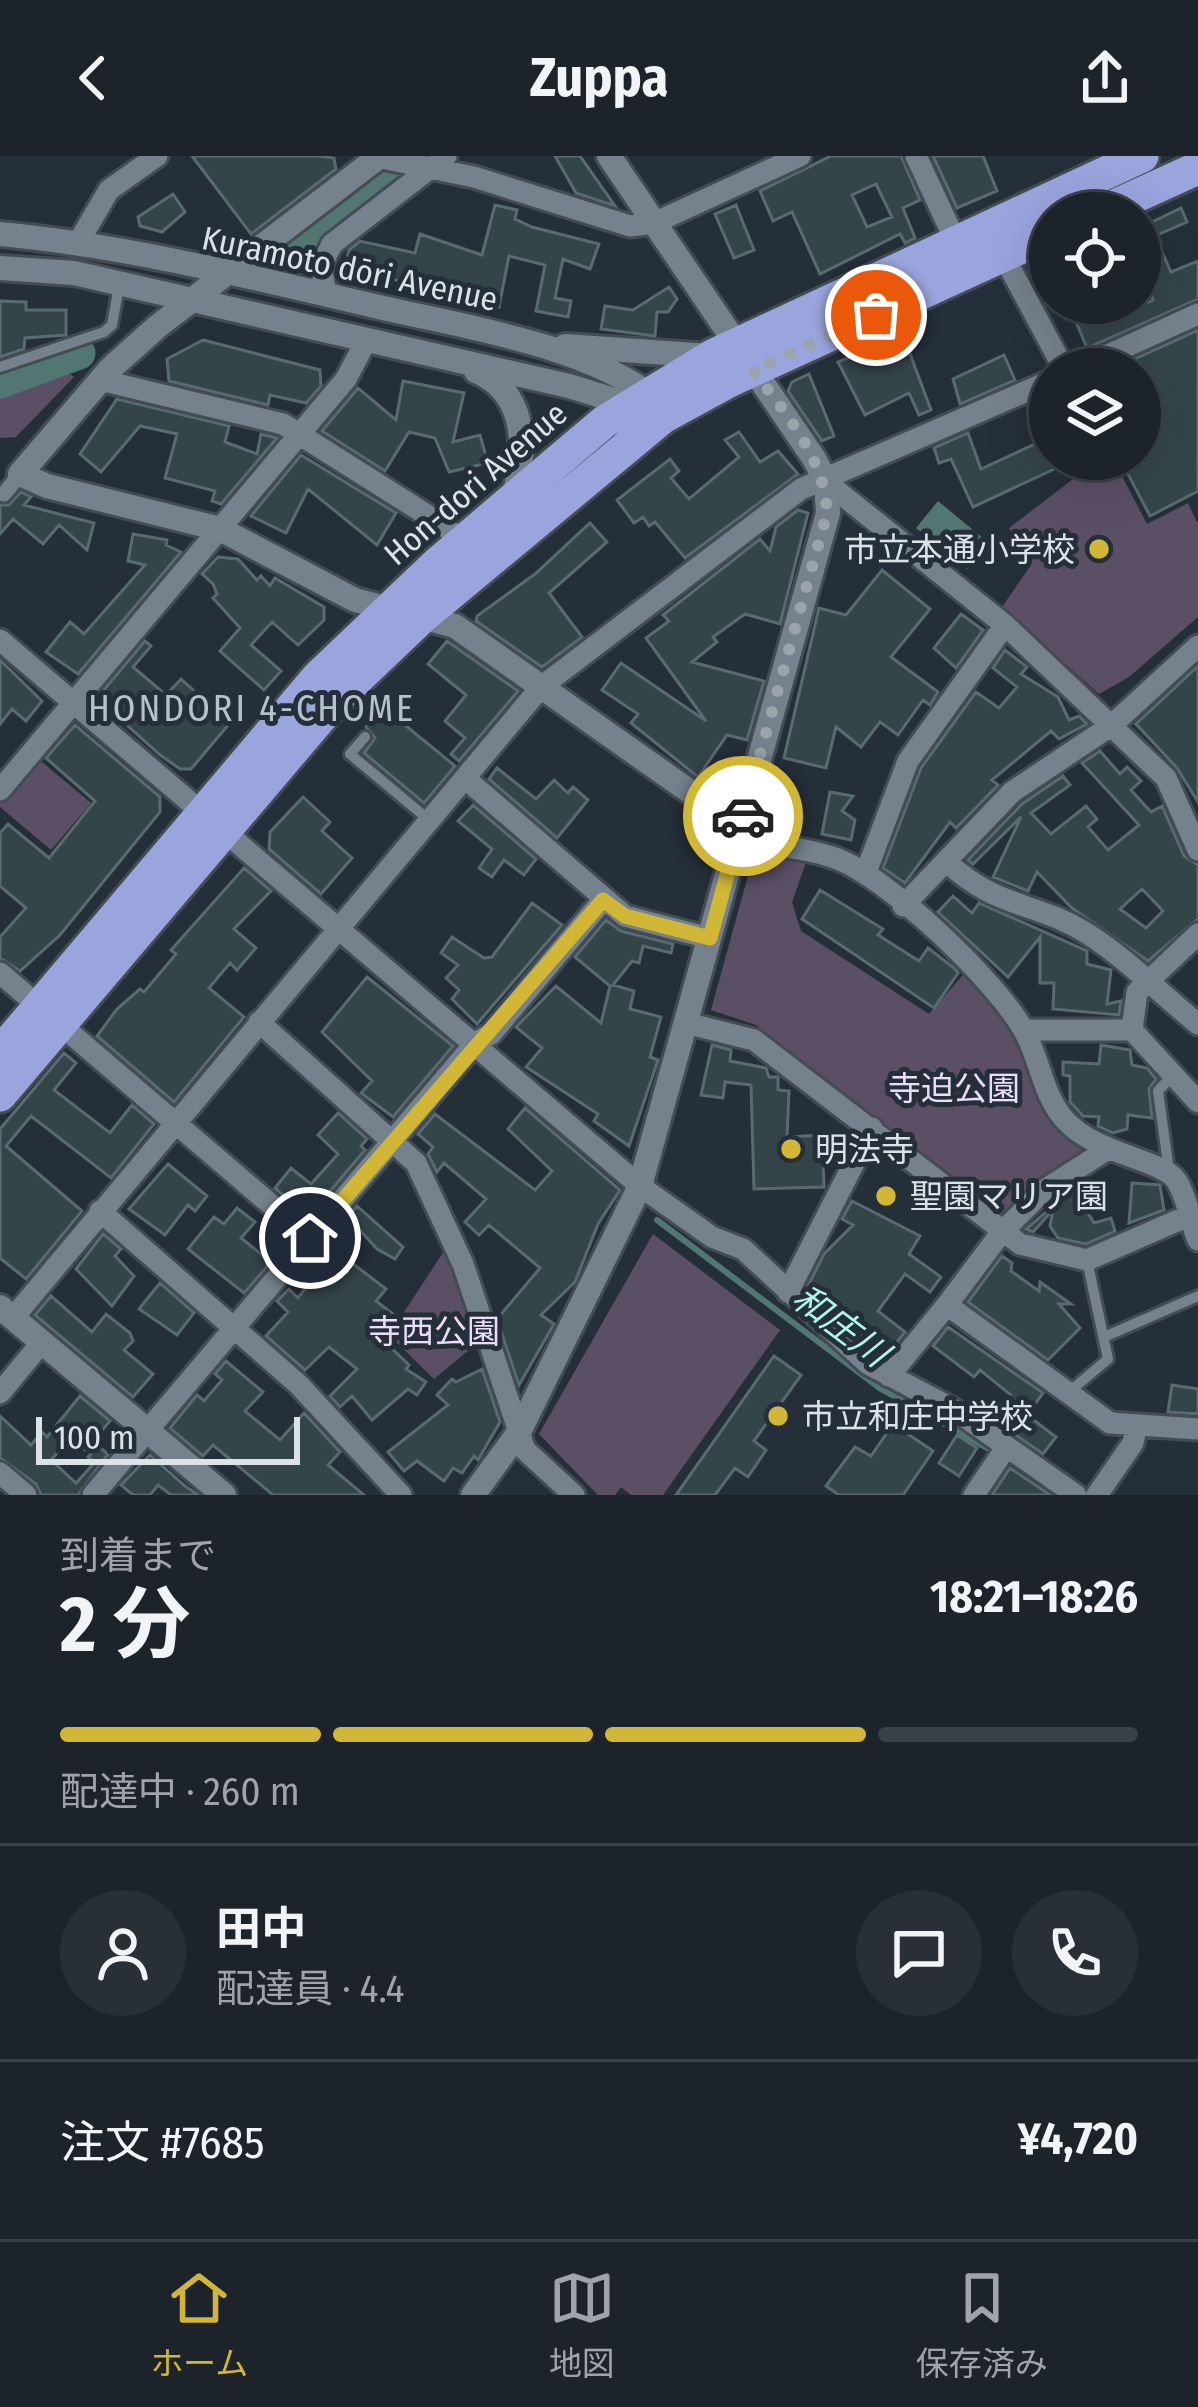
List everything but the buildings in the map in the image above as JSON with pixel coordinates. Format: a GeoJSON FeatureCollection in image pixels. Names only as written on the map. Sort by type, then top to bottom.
{"type":"FeatureCollection","features":[{"type":"Feature","properties":{"kind":"highway","name":"Hon-dori Avenue"},"geometry":{"type":"LineString","coordinates":[[405,614],[461,543],[512,498],[652,406],[734,357],[956,242],[1142,156]]}},
{"type":"Feature","properties":{"kind":"highway"},"geometry":{"type":"LineString","coordinates":[[1144,192],[1198,167]]}},
{"type":"Feature","properties":{"kind":"highway","name":"Hon-dori Avenue"},"geometry":{"type":"LineString","coordinates":[[734,357],[1029,244]]}},
{"type":"Feature","properties":{"kind":"highway","name":"Hon-dori Avenue"},"geometry":{"type":"LineString","coordinates":[[0,1095],[49,1016],[213,819],[318,677],[405,614],[652,406]]}},
{"type":"Feature","properties":{"kind":"highway","name":"Hon-dori Avenue"},"geometry":{"type":"LineString","coordinates":[[0,1053],[49,1016]]}},
{"type":"Feature","properties":{"kind":"street"},"geometry":{"type":"LineString","coordinates":[[79,241],[109,190],[157,156]]}},
{"type":"Feature","properties":{"kind":"street"},"geometry":{"type":"LineString","coordinates":[[609,156],[734,357],[826,482],[1005,625],[1166,778],[1198,850]]}},
{"type":"Feature","properties":{"kind":"street"},"geometry":{"type":"LineString","coordinates":[[8,478],[105,374],[225,273],[379,157],[431,164],[630,226],[654,223],[800,156]]}},
{"type":"Feature","properties":{"kind":"street"},"geometry":{"type":"LineString","coordinates":[[916,156],[956,242]]}},
{"type":"Feature","properties":{"kind":"street"},"geometry":{"type":"LineString","coordinates":[[1193,156],[1198,167]]}},
{"type":"Feature","properties":{"kind":"street"},"geometry":{"type":"LineString","coordinates":[[326,294],[321,266],[332,244],[431,164]]}},
{"type":"Feature","properties":{"kind":"street","name":"Kuramoto dōri Avenue"},"geometry":{"type":"LineString","coordinates":[[0,234],[79,241],[504,336],[652,406]]}},
{"type":"Feature","properties":{"kind":"street"},"geometry":{"type":"LineString","coordinates":[[1003,255],[1053,348]]}},
{"type":"Feature","properties":{"kind":"street","name":"Kuramoto dōri Avenue"},"geometry":{"type":"LineString","coordinates":[[0,268],[74,273],[652,406]]}},
{"type":"Feature","properties":{"kind":"street"},"geometry":{"type":"LineString","coordinates":[[1124,348],[1198,314]]}},
{"type":"Feature","properties":{"kind":"street"},"geometry":{"type":"LineString","coordinates":[[504,336],[578,349],[734,357]]}},
{"type":"Feature","properties":{"kind":"street"},"geometry":{"type":"LineString","coordinates":[[0,790],[346,379],[366,341]]}},
{"type":"Feature","properties":{"kind":"street"},"geometry":{"type":"LineString","coordinates":[[453,361],[488,375],[506,392],[520,421],[522,469],[512,498]]}},
{"type":"Feature","properties":{"kind":"street"},"geometry":{"type":"LineString","coordinates":[[105,374],[301,432],[446,527],[461,543]]}},
{"type":"Feature","properties":{"kind":"street"},"geometry":{"type":"LineString","coordinates":[[224,1495],[7,1312],[100,1211],[259,1022],[423,815],[466,779],[541,687],[802,489],[1029,390]]}},
{"type":"Feature","properties":{"kind":"street"},"geometry":{"type":"LineString","coordinates":[[8,478],[220,529],[355,600],[455,626],[737,835],[832,857],[866,872],[976,964],[1025,1030],[1052,1102],[1066,1122],[1105,1151],[1168,1171],[1179,1183],[1198,1240]]}},
{"type":"Feature","properties":{"kind":"street"},"geometry":{"type":"LineString","coordinates":[[473,1495],[519,1432],[640,1186],[827,513],[826,482]]}},
{"type":"Feature","properties":{"kind":"street"},"geometry":{"type":"LineString","coordinates":[[866,872],[908,761],[1005,625]]}},
{"type":"Feature","properties":{"kind":"street"},"geometry":{"type":"LineString","coordinates":[[0,640],[339,924],[640,1186],[712,1237],[742,1249],[889,1376],[953,1409],[1076,1495]]}},
{"type":"Feature","properties":{"kind":"street"},"geometry":{"type":"LineString","coordinates":[[903,906],[1012,792],[1112,725],[1195,655]]}},
{"type":"Feature","properties":{"kind":"street"},"geometry":{"type":"LineString","coordinates":[[466,779],[625,916],[710,938]]}},
{"type":"Feature","properties":{"kind":"street"},"geometry":{"type":"LineString","coordinates":[[946,861],[967,881],[1009,904],[1087,933],[1198,1024]]}},
{"type":"Feature","properties":{"kind":"street"},"geometry":{"type":"LineString","coordinates":[[93,1495],[393,1138],[476,1042],[491,1034],[603,900]]}},
{"type":"Feature","properties":{"kind":"street"},"geometry":{"type":"LineString","coordinates":[[1132,1030],[1137,992],[1198,934]]}},
{"type":"Feature","properties":{"kind":"street"},"geometry":{"type":"LineString","coordinates":[[0,974],[310,1238]]}},
{"type":"Feature","properties":{"kind":"street"},"geometry":{"type":"LineString","coordinates":[[259,1022],[416,1163],[441,1208],[472,1306],[514,1403],[525,1450],[569,1493]]}},
{"type":"Feature","properties":{"kind":"street"},"geometry":{"type":"LineString","coordinates":[[686,1023],[754,1040],[1020,1244],[1087,1260],[1187,1216]]}},
{"type":"Feature","properties":{"kind":"street"},"geometry":{"type":"LineString","coordinates":[[1025,1030],[1132,1030],[1198,1102]]}},
{"type":"Feature","properties":{"kind":"street"},"geometry":{"type":"LineString","coordinates":[[788,1292],[872,1128]]}},
{"type":"Feature","properties":{"kind":"street"},"geometry":{"type":"LineString","coordinates":[[889,1376],[1001,1232],[1044,1190],[1105,1151]]}},
{"type":"Feature","properties":{"kind":"street"},"geometry":{"type":"LineString","coordinates":[[100,1211],[313,1399],[401,1495]]}},
{"type":"Feature","properties":{"kind":"street"},"geometry":{"type":"LineString","coordinates":[[946,1305],[1110,1423],[1198,1429]]}},
{"type":"Feature","properties":{"kind":"street"},"geometry":{"type":"LineString","coordinates":[[0,1393],[42,1342]]}},
{"type":"Feature","properties":{"kind":"street"},"geometry":{"type":"LineString","coordinates":[[1096,1495],[1132,1443],[1136,1428]]}},
{"type":"Feature","properties":{"kind":"street"},"geometry":{"type":"LineString","coordinates":[[974,1495],[1005,1449]]}},
{"type":"Feature","properties":{"kind":"street"},"geometry":{"type":"LineString","coordinates":[[0,1473],[26,1495]]}},
{"type":"Feature","properties":{"kind":"lane"},"geometry":{"type":"LineString","coordinates":[[0,367],[88,341],[112,325],[119,286]]}},
{"type":"Feature","properties":{"kind":"lane"},"geometry":{"type":"LineString","coordinates":[[88,341],[105,374]]}},
{"type":"Feature","properties":{"kind":"lane"},"geometry":{"type":"LineString","coordinates":[[365,737],[350,754],[423,815]]}},
{"type":"Feature","properties":{"kind":"lane"},"geometry":{"type":"LineString","coordinates":[[1168,1171],[1158,1091],[1173,1075]]}},
{"type":"Feature","properties":{"kind":"lane"},"geometry":{"type":"LineString","coordinates":[[1069,1392],[1108,1359],[1087,1260]]}},
{"type":"Feature","properties":{"kind":"lane"},"geometry":{"type":"LineString","coordinates":[[1104,1337],[1198,1296]]}},
{"type":"Feature","properties":{"kind":"green space"},"geometry":{"type":"Polygon","coordinates":[[[70,374],[74,377],[16,437],[0,438],[0,394],[70,374]]]}},
{"type":"Feature","properties":{"kind":"green space"},"geometry":{"type":"Polygon","coordinates":[[[1072,480],[1124,480],[1147,524],[1188,503],[1198,524],[1198,617],[1129,677],[1099,694],[1002,607],[1031,565],[1009,528],[1072,480]]]}},
{"type":"Feature","properties":{"kind":"green space"},"geometry":{"type":"Polygon","coordinates":[[[36,757],[91,803],[51,850],[0,807],[0,799],[36,757]]]}},
{"type":"Feature","properties":{"kind":"green space","name":"寺迫公園"},"geometry":{"type":"Polygon","coordinates":[[[754,854],[807,860],[792,902],[801,931],[929,1014],[969,968],[1018,1037],[1047,1113],[1088,1158],[1002,1224],[756,1025],[711,1010],[754,854]]]}},
{"type":"Feature","properties":{"kind":"green space"},"geometry":{"type":"Polygon","coordinates":[[[653,1234],[780,1330],[663,1495],[631,1495],[621,1487],[615,1495],[598,1495],[539,1434],[653,1234]]]}},
{"type":"Feature","properties":{"kind":"green space","name":"寺西公園"},"geometry":{"type":"Polygon","coordinates":[[[448,1245],[475,1345],[434,1379],[389,1335],[448,1245]]]}},
{"type":"Feature","properties":{"kind":"shaded area"},"geometry":{"type":"Polygon","coordinates":[[[938,501],[989,543],[967,569],[916,528],[938,501]]]}},
{"type":"Feature","properties":{"kind":"waterway"},"geometry":{"type":"LineString","coordinates":[[300,248],[410,156]]}},
{"type":"Feature","properties":{"kind":"waterway"},"geometry":{"type":"LineString","coordinates":[[0,382],[79,353]]}},
{"type":"Feature","properties":{"kind":"waterway","name":"和庄川"},"geometry":{"type":"LineString","coordinates":[[657,1220],[881,1389],[996,1453]]}},
{"type":"Feature","properties":{"kind":"way so far"},"geometry":{"type":"LineString","coordinates":[[743,816],[827,513],[826,482],[815,460],[753,370],[876,315]]}},
{"type":"Feature","properties":{"kind":"place","name":"市立本通小学校"},"geometry":{"type":"Point","coordinates":[1099,549]}},
{"type":"Feature","properties":{"kind":"place","name":"明法寺"},"geometry":{"type":"Point","coordinates":[791,1149]}},
{"type":"Feature","properties":{"kind":"place","name":"聖園マリア園"},"geometry":{"type":"Point","coordinates":[886,1196]}},
{"type":"Feature","properties":{"kind":"place","name":"市立和庄中学校"},"geometry":{"type":"Point","coordinates":[778,1416]}},
{"type":"Feature","properties":{"kind":"district","name":"HONDORI 4-CHOME"},"geometry":{"type":"Point","coordinates":[252,708]}},
{"type":"Feature","properties":{"kind":"route"},"geometry":{"type":"LineString","coordinates":[[310,1238],[603,900],[625,916],[710,938],[743,816]]}}]}
